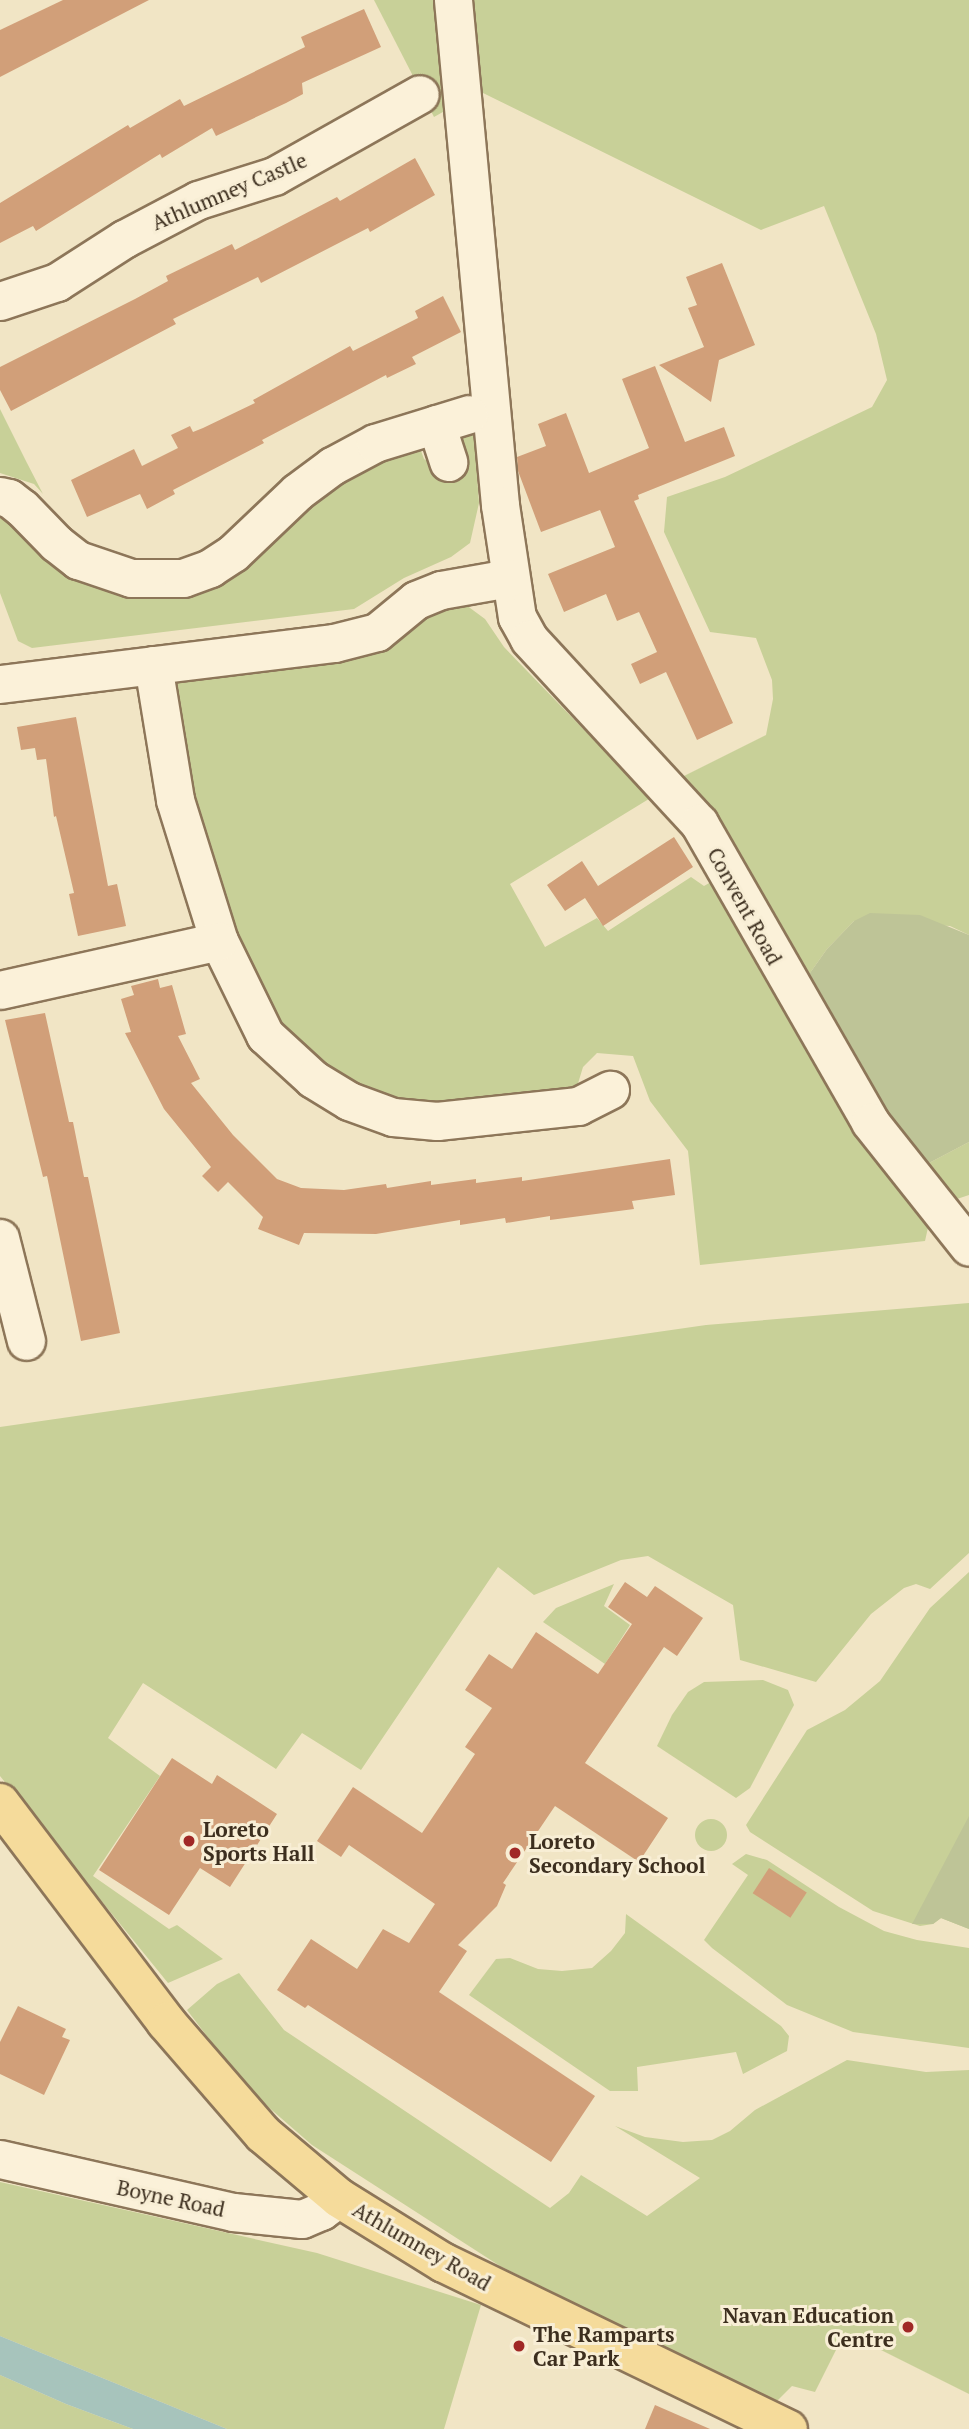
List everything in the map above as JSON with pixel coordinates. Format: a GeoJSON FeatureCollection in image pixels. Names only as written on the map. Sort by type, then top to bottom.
{"type":"FeatureCollection","features":[{"type":"Feature","properties":{"kind":"main road","name":"Athlumney Road"},"geometry":{"type":"LineString","coordinates":[[0,1803],[166,2022],[263,2134],[339,2198],[444,2263],[788,2429]]}},
{"type":"Feature","properties":{"kind":"street","name":"Convent Road"},"geometry":{"type":"LineString","coordinates":[[453,0],[497,478],[509,578],[517,617],[529,639],[699,823],[870,1122],[965,1242]]}},
{"type":"Feature","properties":{"kind":"street","name":"Athlumney Castle"},"geometry":{"type":"LineString","coordinates":[[0,301],[57,282],[124,239],[198,200],[274,176],[420,94]]}},
{"type":"Feature","properties":{"kind":"street"},"geometry":{"type":"LineString","coordinates":[[0,496],[9,498],[22,508],[55,543],[78,560],[131,578],[183,578],[210,568],[233,554],[297,492],[332,466],[374,443],[453,419],[448,462]]}},
{"type":"Feature","properties":{"kind":"street"},"geometry":{"type":"LineString","coordinates":[[0,684],[334,643],[377,632],[416,600],[441,590],[509,578]]}},
{"type":"Feature","properties":{"kind":"street"},"geometry":{"type":"LineString","coordinates":[[153,664],[175,800],[219,941],[265,1035],[313,1079],[349,1101],[393,1117],[437,1121],[578,1106],[610,1090]]}},
{"type":"Feature","properties":{"kind":"street"},"geometry":{"type":"LineString","coordinates":[[0,990],[219,941]]}},
{"type":"Feature","properties":{"kind":"street"},"geometry":{"type":"LineString","coordinates":[[0,1238],[26,1341]]}},
{"type":"Feature","properties":{"kind":"street","name":"Boyne Road"},"geometry":{"type":"LineString","coordinates":[[0,2159],[247,2213],[302,2219],[321,2211],[339,2198]]}},
{"type":"Feature","properties":{"kind":"green space"},"geometry":{"type":"Polygon","coordinates":[[[374,0],[437,0],[450,108],[434,117],[374,0]]]}},
{"type":"Feature","properties":{"kind":"green space"},"geometry":{"type":"Polygon","coordinates":[[[470,0],[969,0],[969,935],[950,926],[854,921],[827,949],[800,987],[680,778],[766,735],[773,699],[772,680],[756,638],[710,632],[664,532],[667,497],[725,477],[872,407],[887,380],[876,334],[824,206],[761,230],[483,93],[478,76],[470,0]]]}},
{"type":"Feature","properties":{"kind":"green space"},"geometry":{"type":"Polygon","coordinates":[[[0,409],[43,494],[34,484],[0,473],[0,409]]]}},
{"type":"Feature","properties":{"kind":"green space"},"geometry":{"type":"Polygon","coordinates":[[[474,431],[479,503],[470,543],[451,557],[404,578],[354,609],[32,648],[18,641],[0,593],[0,510],[145,589],[417,440],[424,459],[433,465],[456,435],[474,431]]]}},
{"type":"Feature","properties":{"kind":"green space"},"geometry":{"type":"Polygon","coordinates":[[[451,603],[466,605],[485,619],[504,647],[648,796],[657,794],[510,884],[545,947],[597,918],[608,931],[691,877],[704,886],[718,878],[929,1223],[925,1241],[700,1265],[688,1151],[650,1101],[633,1056],[597,1053],[583,1067],[576,1090],[448,1107],[386,1102],[338,1086],[263,1006],[228,924],[190,810],[171,684],[328,664],[328,657],[451,603]]]}},
{"type":"Feature","properties":{"kind":"green space"},"geometry":{"type":"Polygon","coordinates":[[[870,913],[920,915],[969,935],[969,1142],[929,1163],[926,1171],[800,987],[827,949],[854,921],[870,913]]]}},
{"type":"Feature","properties":{"kind":"green space"},"geometry":{"type":"Polygon","coordinates":[[[969,1142],[969,1195],[957,1199],[948,1195],[926,1171],[929,1163],[969,1142]]]}},
{"type":"Feature","properties":{"kind":"green space"},"geometry":{"type":"Polygon","coordinates":[[[969,1303],[969,1553],[930,1589],[916,1584],[904,1588],[871,1614],[816,1682],[740,1660],[733,1605],[648,1556],[621,1560],[534,1595],[498,1567],[361,1770],[302,1733],[276,1769],[143,1683],[108,1738],[160,1776],[93,1876],[169,1929],[177,1925],[223,1959],[168,1983],[0,1776],[0,1427],[706,1325],[969,1303]]]}},
{"type":"Feature","properties":{"kind":"green space"},"geometry":{"type":"Polygon","coordinates":[[[969,1572],[969,1929],[941,1918],[933,1924],[920,1926],[873,1911],[750,1832],[746,1825],[807,1730],[845,1710],[880,1681],[930,1608],[969,1572]]]}},
{"type":"Feature","properties":{"kind":"green space"},"geometry":{"type":"Polygon","coordinates":[[[614,1584],[604,1606],[630,1625],[605,1664],[543,1622],[556,1608],[614,1584]]]}},
{"type":"Feature","properties":{"kind":"green space"},"geometry":{"type":"Polygon","coordinates":[[[763,1680],[788,1690],[794,1705],[750,1788],[736,1798],[657,1746],[672,1715],[688,1692],[704,1682],[763,1680]]]}},
{"type":"Feature","properties":{"kind":"green space"},"geometry":{"type":"Polygon","coordinates":[[[969,1816],[969,1929],[941,1918],[933,1924],[912,1924],[969,1816]]]}},
{"type":"Feature","properties":{"kind":"green space"},"geometry":{"type":"Polygon","coordinates":[[[711,1819],[722,1824],[727,1835],[722,1846],[711,1851],[700,1846],[695,1835],[700,1824],[711,1819]]]}},
{"type":"Feature","properties":{"kind":"green space"},"geometry":{"type":"Polygon","coordinates":[[[746,1854],[767,1860],[839,1907],[884,1931],[917,1940],[969,1948],[969,2048],[853,2032],[787,2005],[712,1948],[704,1940],[748,1875],[732,1864],[746,1854]]]}},
{"type":"Feature","properties":{"kind":"green space"},"geometry":{"type":"Polygon","coordinates":[[[626,1914],[781,2026],[789,2036],[787,2051],[743,2074],[736,2052],[637,2067],[638,2091],[610,2091],[469,1995],[496,1959],[510,1958],[538,1969],[562,1971],[592,1968],[611,1951],[625,1933],[626,1914]]]}},
{"type":"Feature","properties":{"kind":"green space"},"geometry":{"type":"Polygon","coordinates":[[[239,1973],[284,2030],[550,2208],[569,2193],[581,2175],[647,2216],[700,2178],[615,2126],[645,2137],[683,2142],[712,2140],[730,2131],[755,2110],[847,2060],[926,2072],[969,2070],[969,2394],[845,2332],[815,2392],[792,2386],[776,2402],[500,2266],[312,2145],[266,2105],[226,2061],[187,2010],[217,1984],[239,1973]]]}},
{"type":"Feature","properties":{"kind":"green space"},"geometry":{"type":"Polygon","coordinates":[[[0,2182],[317,2253],[481,2305],[444,2429],[227,2429],[0,2336],[0,2182]]]}},
{"type":"Feature","properties":{"kind":"green space"},"geometry":{"type":"Polygon","coordinates":[[[0,2375],[66,2404],[133,2429],[0,2429],[0,2375]]]}},
{"type":"Feature","properties":{"kind":"water"},"geometry":{"type":"Polygon","coordinates":[[[0,2336],[227,2429],[133,2429],[66,2404],[0,2375],[0,2336]]]}},
{"type":"Feature","properties":{"kind":"building"},"geometry":{"type":"Polygon","coordinates":[[[63,0],[149,0],[0,77],[0,30],[63,0]]]}},
{"type":"Feature","properties":{"kind":"building"},"geometry":{"type":"Polygon","coordinates":[[[364,9],[381,47],[302,83],[303,94],[286,103],[216,136],[212,128],[162,158],[160,154],[36,231],[33,226],[0,243],[0,203],[128,125],[130,128],[180,99],[184,106],[305,47],[301,37],[364,9]]]}},
{"type":"Feature","properties":{"kind":"building"},"geometry":{"type":"Polygon","coordinates":[[[415,158],[435,195],[370,232],[368,228],[261,283],[258,277],[173,319],[176,324],[11,411],[0,390],[0,367],[168,281],[166,276],[232,244],[235,250],[337,197],[340,201],[415,158]]]}},
{"type":"Feature","properties":{"kind":"building"},"geometry":{"type":"Polygon","coordinates":[[[722,263],[755,345],[719,360],[711,402],[659,365],[704,347],[688,308],[697,305],[686,277],[722,263]]]}},
{"type":"Feature","properties":{"kind":"building"},"geometry":{"type":"Polygon","coordinates":[[[443,296],[461,332],[412,357],[416,364],[387,378],[386,375],[262,440],[264,443],[173,490],[175,494],[147,509],[140,494],[87,517],[71,480],[134,449],[142,466],[178,448],[171,435],[190,426],[193,432],[255,403],[253,400],[350,346],[353,351],[418,318],[415,311],[443,296]]]}},
{"type":"Feature","properties":{"kind":"building"},"geometry":{"type":"Polygon","coordinates":[[[655,366],[685,442],[724,427],[735,456],[638,495],[639,499],[634,501],[733,723],[697,740],[666,672],[640,684],[631,664],[657,652],[639,612],[617,621],[606,594],[564,612],[548,574],[615,547],[600,510],[541,532],[518,471],[517,457],[546,446],[538,424],[566,413],[589,473],[649,448],[622,379],[655,366]]]}},
{"type":"Feature","properties":{"kind":"building"},"geometry":{"type":"Polygon","coordinates":[[[76,717],[108,886],[117,884],[126,926],[78,936],[69,894],[74,893],[56,816],[54,817],[46,759],[37,760],[35,748],[21,750],[17,727],[76,717]]]}},
{"type":"Feature","properties":{"kind":"building"},"geometry":{"type":"Polygon","coordinates":[[[674,837],[693,867],[603,926],[585,898],[565,911],[547,885],[582,861],[598,886],[674,837]]]}},
{"type":"Feature","properties":{"kind":"building"},"geometry":{"type":"Polygon","coordinates":[[[158,979],[160,988],[172,985],[186,1034],[178,1036],[200,1079],[191,1083],[233,1135],[277,1179],[301,1188],[344,1190],[386,1184],[387,1188],[431,1181],[431,1185],[522,1177],[522,1181],[670,1159],[675,1195],[632,1201],[634,1209],[550,1220],[550,1216],[506,1223],[505,1218],[460,1225],[460,1220],[376,1234],[304,1233],[299,1245],[258,1229],[263,1217],[228,1182],[218,1192],[202,1176],[211,1167],[164,1109],[125,1033],[131,1032],[121,999],[134,995],[131,986],[158,979]]]}},
{"type":"Feature","properties":{"kind":"building"},"geometry":{"type":"Polygon","coordinates":[[[45,1013],[69,1122],[73,1122],[84,1177],[88,1177],[120,1333],[81,1341],[47,1176],[43,1177],[5,1020],[45,1013]]]}},
{"type":"Feature","properties":{"kind":"building"},"geometry":{"type":"Polygon","coordinates":[[[625,1582],[647,1597],[655,1586],[703,1618],[677,1656],[664,1647],[585,1763],[668,1818],[639,1862],[555,1806],[503,1883],[506,1885],[497,1906],[458,1945],[467,1951],[439,1992],[595,2096],[551,2162],[308,2005],[305,2008],[277,1990],[311,1939],[357,1969],[383,1929],[409,1943],[435,1904],[349,1845],[341,1857],[317,1841],[353,1787],[422,1833],[475,1754],[465,1747],[492,1708],[465,1690],[489,1654],[512,1669],[536,1632],[598,1674],[632,1624],[608,1607],[625,1582]]]}},
{"type":"Feature","properties":{"kind":"building","name":"Loreto Sports Hall"},"geometry":{"type":"Polygon","coordinates":[[[172,1758],[212,1784],[217,1775],[277,1814],[230,1887],[200,1868],[169,1915],[99,1870],[172,1758]]]}},
{"type":"Feature","properties":{"kind":"building"},"geometry":{"type":"Polygon","coordinates":[[[769,1868],[807,1893],[790,1918],[753,1893],[769,1868]]]}},
{"type":"Feature","properties":{"kind":"building"},"geometry":{"type":"Polygon","coordinates":[[[18,2006],[66,2029],[62,2037],[70,2040],[44,2095],[0,2074],[0,2042],[18,2006]]]}},
{"type":"Feature","properties":{"kind":"building"},"geometry":{"type":"Polygon","coordinates":[[[655,2405],[710,2429],[645,2429],[655,2405]]]}},
{"type":"Feature","properties":{"kind":"place","name":"Loreto Sports Hall"},"geometry":{"type":"Point","coordinates":[189,1841]}},
{"type":"Feature","properties":{"kind":"place","name":"Loreto Secondary School"},"geometry":{"type":"Point","coordinates":[515,1853]}},
{"type":"Feature","properties":{"kind":"place","name":"Navan Education Centre"},"geometry":{"type":"Point","coordinates":[908,2327]}},
{"type":"Feature","properties":{"kind":"place","name":"The Ramparts Car Park"},"geometry":{"type":"Point","coordinates":[519,2346]}}]}
